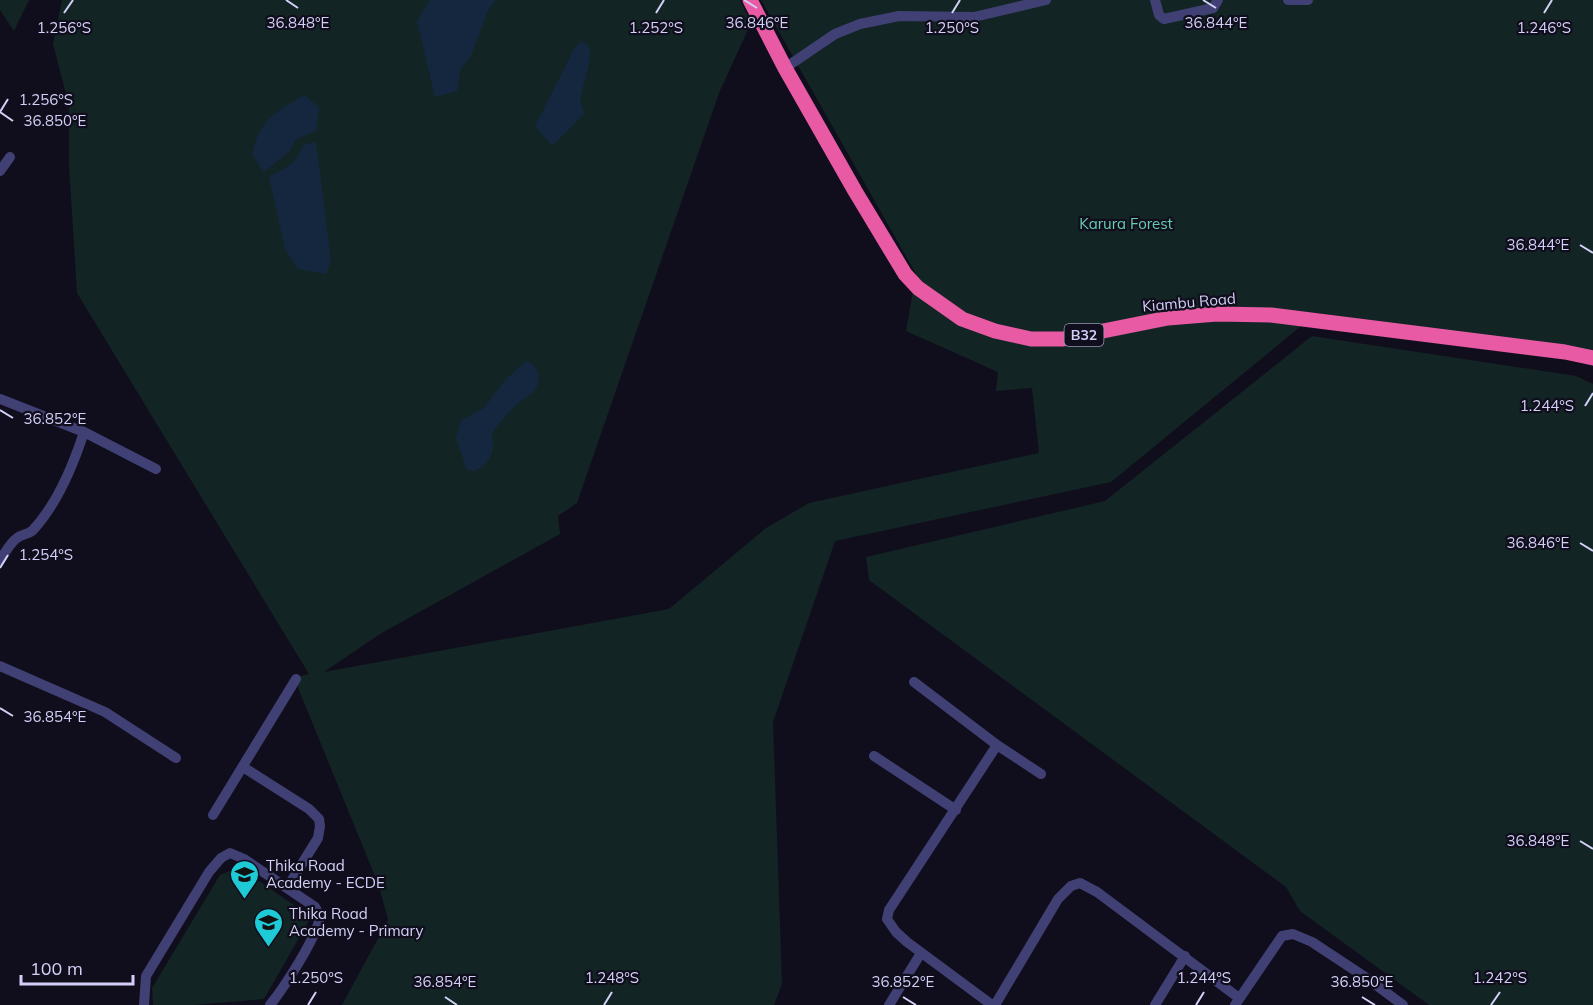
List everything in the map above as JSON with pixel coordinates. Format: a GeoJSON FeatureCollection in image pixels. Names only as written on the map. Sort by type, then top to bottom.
{"type":"FeatureCollection","features":[{"type":"Feature","properties":{"kind":"highway","name":"Kiambu Road"},"geometry":{"type":"LineString","coordinates":[[750,0],[785,68],[881,237],[905,274],[918,288],[955,314],[995,331],[1031,339],[1063,339],[1168,318],[1217,314],[1271,315],[1565,352],[1593,358]]}},
{"type":"Feature","properties":{"kind":"street"},"geometry":{"type":"LineString","coordinates":[[785,68],[835,34],[860,24],[899,16],[974,17],[1046,0]]}},
{"type":"Feature","properties":{"kind":"street"},"geometry":{"type":"LineString","coordinates":[[1155,0],[1159,15],[1164,19],[1209,9],[1216,6],[1218,0]]}},
{"type":"Feature","properties":{"kind":"street"},"geometry":{"type":"LineString","coordinates":[[1288,0],[1308,0]]}},
{"type":"Feature","properties":{"kind":"street"},"geometry":{"type":"LineString","coordinates":[[0,171],[10,157]]}},
{"type":"Feature","properties":{"kind":"street"},"geometry":{"type":"LineString","coordinates":[[0,399],[84,432],[156,469]]}},
{"type":"Feature","properties":{"kind":"street"},"geometry":{"type":"LineString","coordinates":[[0,560],[14,540],[29,533],[39,522],[70,472],[84,432]]}},
{"type":"Feature","properties":{"kind":"street"},"geometry":{"type":"LineString","coordinates":[[0,666],[105,712],[176,758]]}},
{"type":"Feature","properties":{"kind":"street"},"geometry":{"type":"LineString","coordinates":[[213,815],[296,679]]}},
{"type":"Feature","properties":{"kind":"street"},"geometry":{"type":"LineString","coordinates":[[914,682],[997,746],[1041,774]]}},
{"type":"Feature","properties":{"kind":"street"},"geometry":{"type":"LineString","coordinates":[[997,746],[889,910],[887,919],[896,932],[921,953],[994,1005],[1058,899],[1074,884],[1083,884],[1097,892],[1185,956],[1237,1001],[1282,936],[1293,934],[1312,942],[1403,1005]]}},
{"type":"Feature","properties":{"kind":"street"},"geometry":{"type":"LineString","coordinates":[[874,756],[956,810]]}},
{"type":"Feature","properties":{"kind":"street"},"geometry":{"type":"LineString","coordinates":[[243,767],[309,809],[319,819],[318,838],[287,888]]}},
{"type":"Feature","properties":{"kind":"street"},"geometry":{"type":"LineString","coordinates":[[144,1005],[146,976],[209,872],[221,858],[230,853],[315,907],[320,916],[320,922],[284,986],[270,1005]]}},
{"type":"Feature","properties":{"kind":"street"},"geometry":{"type":"LineString","coordinates":[[889,1005],[921,953]]}},
{"type":"Feature","properties":{"kind":"street"},"geometry":{"type":"LineString","coordinates":[[1155,1005],[1185,956]]}},
{"type":"Feature","properties":{"kind":"green space"},"geometry":{"type":"Polygon","coordinates":[[[0,0],[29,0],[14,31],[0,10],[0,0]]]}},
{"type":"Feature","properties":{"kind":"green space","name":"Karura Forest"},"geometry":{"type":"Polygon","coordinates":[[[62,0],[740,0],[751,23],[719,93],[577,503],[558,516],[560,534],[380,634],[324,672],[669,609],[766,528],[809,503],[1039,453],[1032,388],[996,391],[998,372],[906,331],[916,274],[761,0],[1593,0],[1593,355],[1317,313],[1111,482],[835,541],[773,722],[782,984],[774,1005],[342,1005],[388,920],[379,886],[294,678],[309,674],[77,293],[69,166],[69,105],[53,44],[62,0]]]}},
{"type":"Feature","properties":{"kind":"green space"},"geometry":{"type":"Polygon","coordinates":[[[1312,336],[1576,376],[1593,384],[1593,1005],[1429,1005],[1300,911],[1286,887],[869,580],[866,557],[1105,501],[1312,336]]]}},
{"type":"Feature","properties":{"kind":"green space"},"geometry":{"type":"Polygon","coordinates":[[[239,867],[311,917],[264,999],[194,1005],[153,1005],[152,988],[220,875],[239,867]]]}},
{"type":"Feature","properties":{"kind":"water"},"geometry":{"type":"Polygon","coordinates":[[[430,0],[496,0],[488,10],[471,56],[461,68],[457,91],[435,97],[417,21],[430,0]]]}},
{"type":"Feature","properties":{"kind":"water"},"geometry":{"type":"Polygon","coordinates":[[[582,41],[590,48],[589,65],[580,99],[584,114],[552,146],[535,126],[575,47],[582,41]]]}},
{"type":"Feature","properties":{"kind":"water"},"geometry":{"type":"Polygon","coordinates":[[[304,95],[319,107],[316,131],[296,139],[290,151],[264,172],[252,155],[259,133],[277,112],[304,95]]]}},
{"type":"Feature","properties":{"kind":"water"},"geometry":{"type":"Polygon","coordinates":[[[316,142],[331,261],[326,274],[298,269],[285,249],[269,177],[293,163],[304,145],[316,142]]]}},
{"type":"Feature","properties":{"kind":"water"},"geometry":{"type":"Polygon","coordinates":[[[526,361],[538,372],[539,380],[536,389],[513,407],[492,434],[491,456],[485,464],[475,471],[467,470],[456,438],[461,420],[484,408],[505,380],[526,361]]]}},
{"type":"Feature","properties":{"kind":"place","name":"Thika Road Academy - ECDE"},"geometry":{"type":"Point","coordinates":[245,900]}},
{"type":"Feature","properties":{"kind":"place","name":"Thika Road Academy - Primary"},"geometry":{"type":"Point","coordinates":[268,948]}}]}
